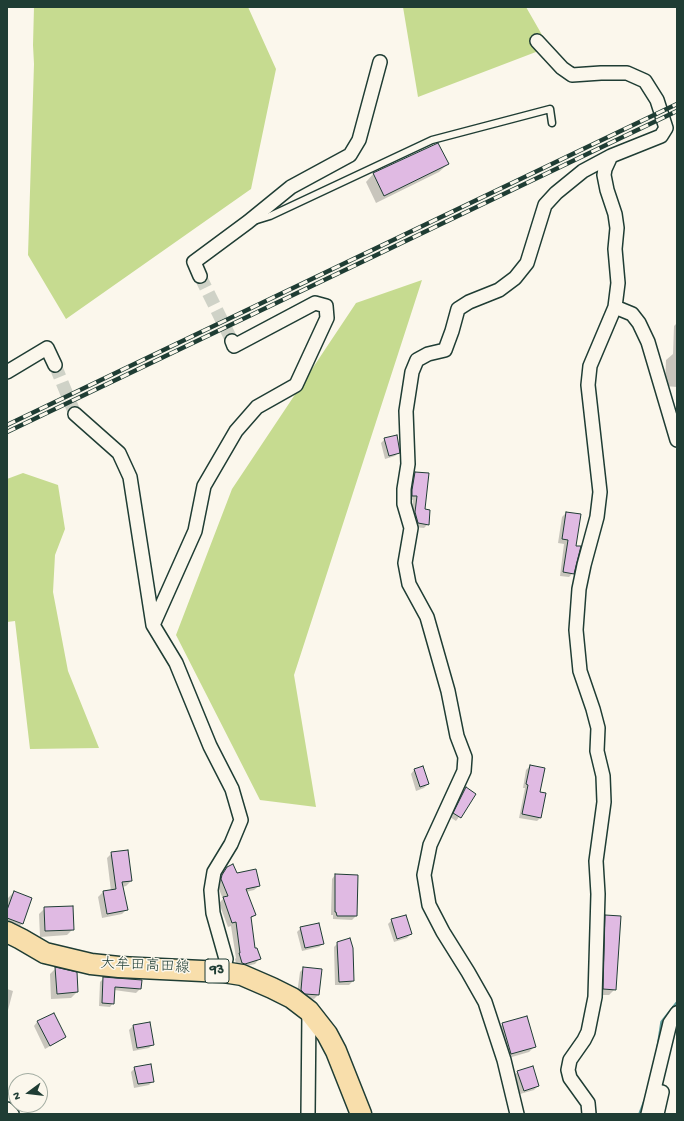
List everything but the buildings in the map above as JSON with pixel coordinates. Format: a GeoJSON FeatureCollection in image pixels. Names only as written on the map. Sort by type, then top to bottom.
{"type":"FeatureCollection","features":[{"type":"Feature","properties":{"kind":"main road","name":"大牟田高田線"},"geometry":{"type":"LineString","coordinates":[[7,932],[21,938],[45,953],[91,964],[118,967],[223,972],[242,975],[292,998],[309,1011],[327,1034],[336,1051],[361,1114]]}},
{"type":"Feature","properties":{"kind":"street"},"geometry":{"type":"LineString","coordinates":[[517,1114],[504,1060],[484,1002],[429,905],[424,875],[430,844],[464,771],[465,757],[457,736],[448,691],[426,617],[409,584],[405,563],[411,528],[404,504],[404,489],[408,464],[406,411],[412,372],[417,360],[428,354],[445,350],[458,309],[468,302],[499,290],[515,278],[527,262],[545,205],[556,193],[583,171],[611,156],[660,136],[666,128],[657,100],[644,81],[627,73],[572,75],[562,68],[536,41]]}},
{"type":"Feature","properties":{"kind":"street"},"geometry":{"type":"LineString","coordinates":[[200,276],[194,262],[248,222],[291,187],[350,155],[359,140],[380,62]]}},
{"type":"Feature","properties":{"kind":"street"},"geometry":{"type":"LineString","coordinates":[[589,1114],[588,1104],[570,1078],[568,1070],[570,1060],[588,1032],[595,998],[598,894],[596,861],[604,802],[603,776],[597,751],[598,728],[594,710],[580,670],[576,630],[579,589],[597,517],[600,492],[588,385],[590,366],[615,307],[618,283],[615,249],[617,228],[615,214],[604,175],[611,156]]}},
{"type":"Feature","properties":{"kind":"street"},"geometry":{"type":"LineString","coordinates":[[153,625],[195,531],[204,486],[236,431],[257,407],[296,385],[327,318],[326,306],[315,303],[234,346],[232,341]]}},
{"type":"Feature","properties":{"kind":"street"},"geometry":{"type":"LineString","coordinates":[[615,307],[632,314],[642,329],[648,342],[677,440]]}},
{"type":"Feature","properties":{"kind":"street"},"geometry":{"type":"LineString","coordinates":[[7,372],[48,348],[55,365]]}},
{"type":"Feature","properties":{"kind":"street"},"geometry":{"type":"LineString","coordinates":[[75,414],[119,453],[130,477],[153,625],[176,663],[210,746],[232,789],[241,820],[231,844],[214,872],[211,890],[213,912],[226,959],[223,972]]}},
{"type":"Feature","properties":{"kind":"street"},"geometry":{"type":"LineString","coordinates":[[308,1114],[309,1011]]}},
{"type":"Feature","properties":{"kind":"street"},"geometry":{"type":"LineString","coordinates":[[648,1114],[670,1023],[677,1013]]}},
{"type":"Feature","properties":{"kind":"street"},"geometry":{"type":"LineString","coordinates":[[657,1114],[667,1065],[677,1032]]}},
{"type":"Feature","properties":{"kind":"street"},"geometry":{"type":"LineString","coordinates":[[7,1109],[12,1114]]}},
{"type":"Feature","properties":{"kind":"lane"},"geometry":{"type":"LineString","coordinates":[[248,222],[270,216],[432,140],[550,109],[552,123]]}},
{"type":"Feature","properties":{"kind":"green space"},"geometry":{"type":"Polygon","coordinates":[[[34,7],[248,7],[276,69],[251,189],[66,319],[28,255],[34,64],[34,7]]]}},
{"type":"Feature","properties":{"kind":"green space"},"geometry":{"type":"Polygon","coordinates":[[[403,7],[526,7],[549,47],[418,97],[403,7]]]}},
{"type":"Feature","properties":{"kind":"green space"},"geometry":{"type":"Polygon","coordinates":[[[422,280],[294,675],[316,807],[260,800],[176,635],[232,489],[356,303],[422,280]]]}},
{"type":"Feature","properties":{"kind":"green space"},"geometry":{"type":"Polygon","coordinates":[[[23,473],[58,485],[65,529],[55,555],[53,592],[68,671],[99,748],[30,749],[15,621],[7,622],[7,479],[23,473]]]}},
{"type":"Feature","properties":{"kind":"waterway"},"geometry":{"type":"LineString","coordinates":[[658,1048],[662,1022],[677,1003]]}},
{"type":"Feature","properties":{"kind":"waterway"},"geometry":{"type":"LineString","coordinates":[[640,1114],[645,1101]]}},
{"type":"Feature","properties":{"kind":"tunnel"},"geometry":{"type":"LineString","coordinates":[[200,276],[232,341]]}},
{"type":"Feature","properties":{"kind":"tunnel"},"geometry":{"type":"LineString","coordinates":[[55,365],[75,414]]}},
{"type":"Feature","properties":{"kind":"railway"},"geometry":{"type":"LineString","coordinates":[[7,425],[677,104]]}},
{"type":"Feature","properties":{"kind":"railway"},"geometry":{"type":"LineString","coordinates":[[7,432],[677,111]]}}]}
